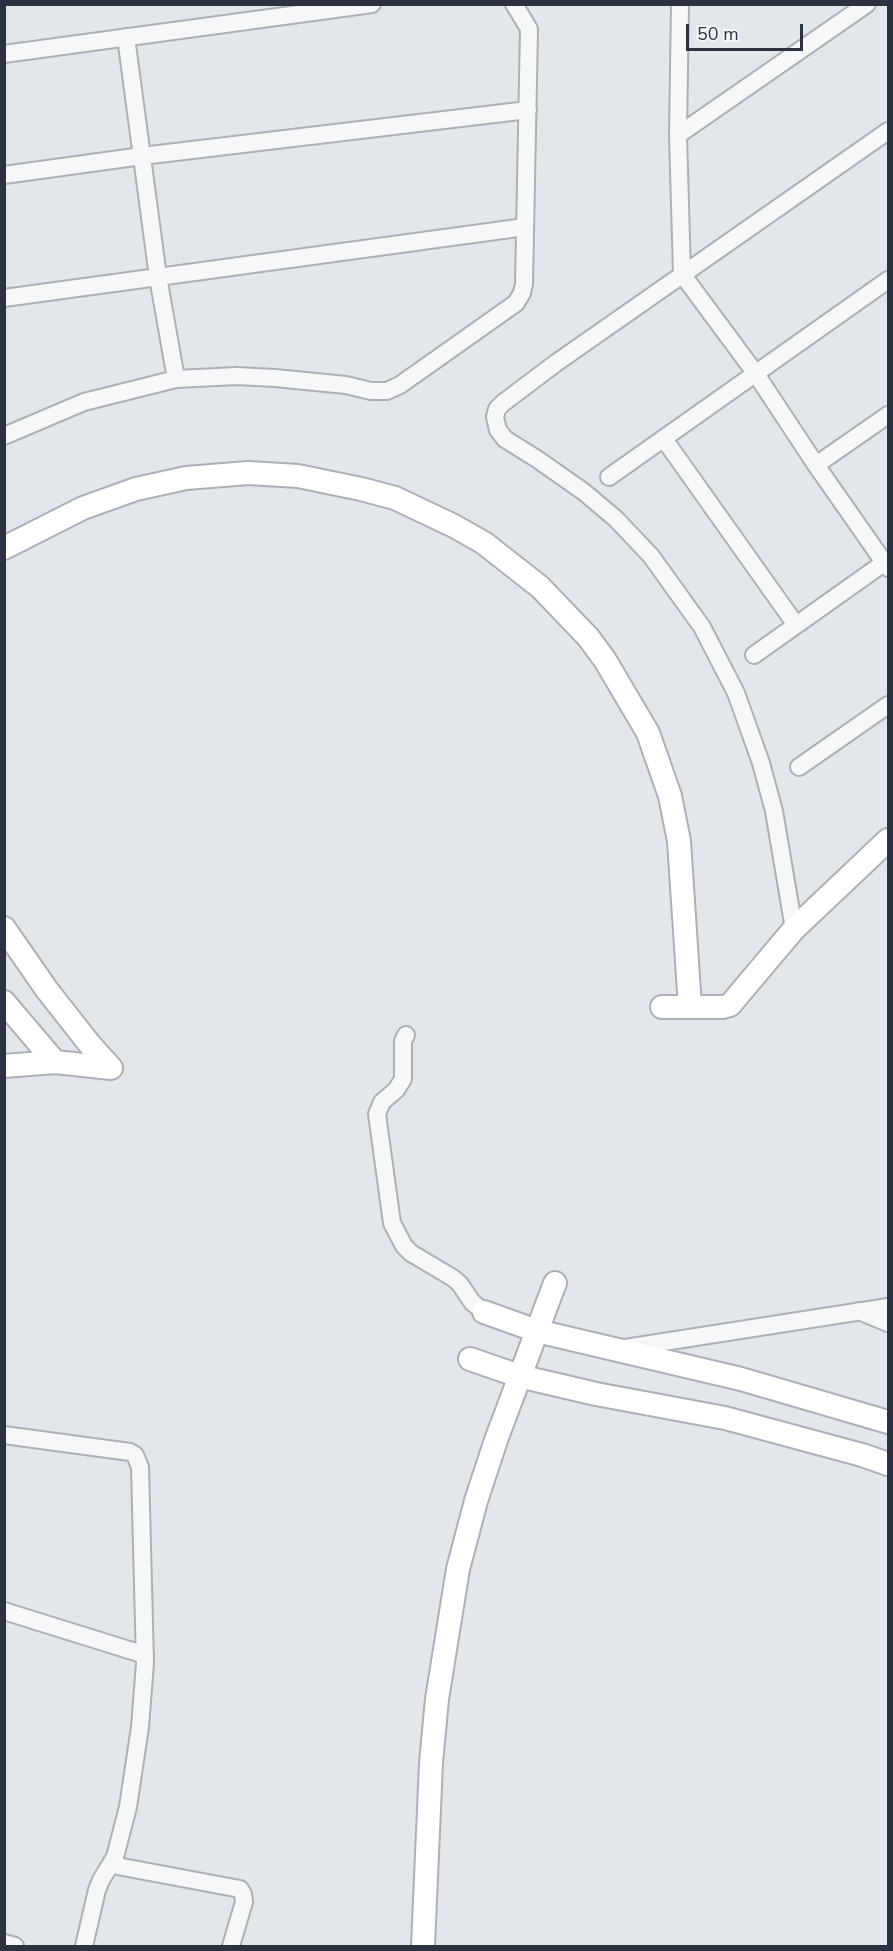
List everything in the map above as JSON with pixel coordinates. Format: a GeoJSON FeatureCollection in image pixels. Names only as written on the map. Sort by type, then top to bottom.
{"type":"FeatureCollection","features":[{"type":"Feature","properties":{"kind":"street"},"geometry":{"type":"LineString","coordinates":[[4,54],[372,4]]}},
{"type":"Feature","properties":{"kind":"street"},"geometry":{"type":"LineString","coordinates":[[4,436],[84,402],[140,386],[176,379],[237,376],[324,382],[379,392],[393,388],[516,303],[524,284],[529,29],[514,4]]}},
{"type":"Feature","properties":{"kind":"street"},"geometry":{"type":"LineString","coordinates":[[680,4],[678,135],[682,274],[756,374],[816,465],[887,564],[754,655]]}},
{"type":"Feature","properties":{"kind":"street"},"geometry":{"type":"LineString","coordinates":[[678,135],[867,4]]}},
{"type":"Feature","properties":{"kind":"street"},"geometry":{"type":"LineString","coordinates":[[126,37],[158,277],[176,379]]}},
{"type":"Feature","properties":{"kind":"street"},"geometry":{"type":"LineString","coordinates":[[4,175],[142,156],[528,110]]}},
{"type":"Feature","properties":{"kind":"street"},"geometry":{"type":"LineString","coordinates":[[794,928],[774,811],[761,763],[736,693],[702,627],[651,556],[616,519],[584,492],[505,439],[498,430],[495,417],[497,409],[503,403],[888,130]]}},
{"type":"Feature","properties":{"kind":"street"},"geometry":{"type":"LineString","coordinates":[[4,298],[525,227]]}},
{"type":"Feature","properties":{"kind":"street"},"geometry":{"type":"LineString","coordinates":[[609,477],[888,280]]}},
{"type":"Feature","properties":{"kind":"street"},"geometry":{"type":"LineString","coordinates":[[816,465],[888,416]]}},
{"type":"Feature","properties":{"kind":"street"},"geometry":{"type":"LineString","coordinates":[[663,439],[796,625]]}},
{"type":"Feature","properties":{"kind":"street"},"geometry":{"type":"LineString","coordinates":[[4,548],[62,518],[136,489],[186,478],[248,473],[298,476],[395,498],[484,543],[540,587],[588,637],[648,732],[670,796],[679,842],[690,1007]]}},
{"type":"Feature","properties":{"kind":"street"},"geometry":{"type":"LineString","coordinates":[[799,767],[888,705]]}},
{"type":"Feature","properties":{"kind":"street"},"geometry":{"type":"LineString","coordinates":[[662,1007],[730,1005],[794,928],[888,840]]}},
{"type":"Feature","properties":{"kind":"street"},"geometry":{"type":"LineString","coordinates":[[4,928],[47,990],[111,1068],[55,1062],[4,1066]]}},
{"type":"Feature","properties":{"kind":"street"},"geometry":{"type":"LineString","coordinates":[[4,1002],[55,1062]]}},
{"type":"Feature","properties":{"kind":"street"},"geometry":{"type":"LineString","coordinates":[[406,1035],[403,1041],[403,1079],[396,1090],[382,1102],[377,1114],[392,1223],[404,1246],[411,1253],[453,1278],[472,1302],[484,1312],[537,1331],[741,1379],[888,1422]]}},
{"type":"Feature","properties":{"kind":"street"},"geometry":{"type":"LineString","coordinates":[[423,1947],[431,1763],[437,1699],[458,1569],[476,1501],[519,1376],[555,1283]]}},
{"type":"Feature","properties":{"kind":"street"},"geometry":{"type":"LineString","coordinates":[[612,1350],[888,1307]]}},
{"type":"Feature","properties":{"kind":"street"},"geometry":{"type":"LineString","coordinates":[[858,1311],[888,1323]]}},
{"type":"Feature","properties":{"kind":"street"},"geometry":{"type":"LineString","coordinates":[[470,1359],[519,1376],[596,1394],[725,1418],[888,1464]]}},
{"type":"Feature","properties":{"kind":"street"},"geometry":{"type":"LineString","coordinates":[[4,1435],[130,1452],[135,1455],[140,1467],[145,1655],[139,1738],[128,1807],[112,1865],[97,1890],[84,1947]]}},
{"type":"Feature","properties":{"kind":"street"},"geometry":{"type":"LineString","coordinates":[[4,1611],[145,1655]]}},
{"type":"Feature","properties":{"kind":"street"},"geometry":{"type":"LineString","coordinates":[[112,1865],[240,1889],[244,1902],[231,1947]]}},
{"type":"Feature","properties":{"kind":"street"},"geometry":{"type":"LineString","coordinates":[[4,1943],[15,1947]]}}]}
